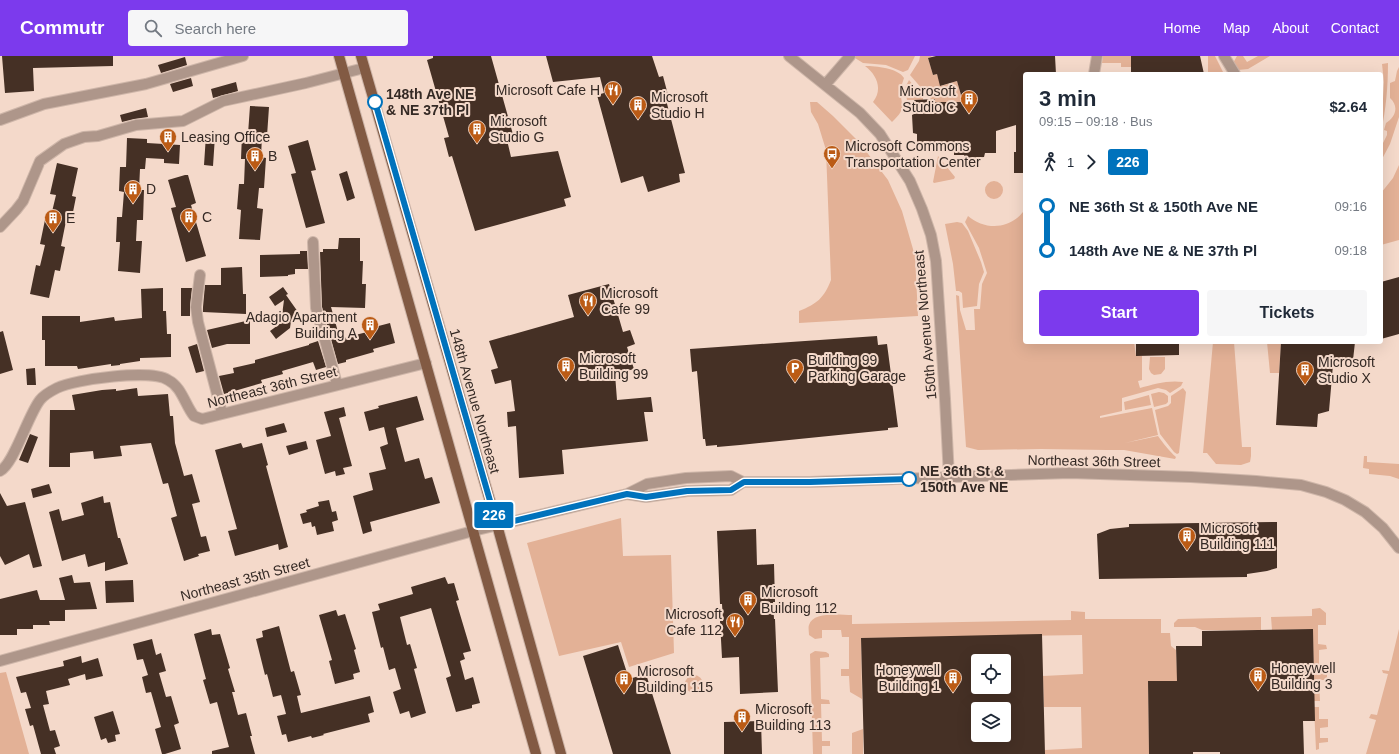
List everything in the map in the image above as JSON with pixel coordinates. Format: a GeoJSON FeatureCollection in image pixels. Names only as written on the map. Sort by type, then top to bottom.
{"type":"FeatureCollection","features":[{"type":"Feature","properties":{"kind":"main road"},"geometry":{"type":"LineString","coordinates":[[340,56],[536,754]]}},
{"type":"Feature","properties":{"kind":"main road","name":"148th Avenue Northeast"},"geometry":{"type":"LineString","coordinates":[[361,56],[497,525],[560,754]]}},
{"type":"Feature","properties":{"kind":"street"},"geometry":{"type":"LineString","coordinates":[[0,120],[44,104],[146,84],[243,56]]}},
{"type":"Feature","properties":{"kind":"street","name":"150th Avenue Northeast"},"geometry":{"type":"LineString","coordinates":[[789,56],[860,113],[880,134],[910,181],[922,209],[936,261],[949,477]]}},
{"type":"Feature","properties":{"kind":"street"},"geometry":{"type":"LineString","coordinates":[[825,85],[850,56]]}},
{"type":"Feature","properties":{"kind":"street"},"geometry":{"type":"LineString","coordinates":[[1094,72],[1097,56]]}},
{"type":"Feature","properties":{"kind":"street"},"geometry":{"type":"LineString","coordinates":[[1224,56],[1234,72]]}},
{"type":"Feature","properties":{"kind":"street"},"geometry":{"type":"LineString","coordinates":[[0,227],[23,201],[40,161],[64,144],[84,137],[98,136],[136,125],[183,121],[223,101],[306,83],[364,68]]}},
{"type":"Feature","properties":{"kind":"street"},"geometry":{"type":"LineString","coordinates":[[313,242],[316,308],[337,384]]}},
{"type":"Feature","properties":{"kind":"street"},"geometry":{"type":"LineString","coordinates":[[200,275],[196,307],[198,322],[222,414]]}},
{"type":"Feature","properties":{"kind":"street","name":"Northeast 36th Street"},"geometry":{"type":"LineString","coordinates":[[0,471],[8,464],[41,399],[58,388],[69,384],[122,376],[158,376],[166,378],[176,386],[192,414],[196,418],[202,419],[426,362]]}},
{"type":"Feature","properties":{"kind":"street","name":"Northeast 36th Street"},"geometry":{"type":"LineString","coordinates":[[497,525],[627,494],[646,497],[687,491],[731,490],[744,482],[810,482],[1070,472],[1191,477],[1301,485],[1326,492],[1345,500],[1365,512],[1383,528],[1399,548]]}},
{"type":"Feature","properties":{"kind":"street","name":"Northeast 35th Street"},"geometry":{"type":"LineString","coordinates":[[0,661],[497,525]]}},
{"type":"Feature","properties":{"kind":"shaded area"},"geometry":{"type":"Polygon","coordinates":[[[856,56],[915,56],[908,70],[903,72],[886,65],[863,63],[855,58],[856,56]]]}},
{"type":"Feature","properties":{"kind":"shaded area"},"geometry":{"type":"Polygon","coordinates":[[[920,56],[932,57],[928,58],[933,75],[937,74],[941,86],[957,81],[963,102],[935,102],[935,99],[931,99],[910,75],[919,61],[920,56]]]}},
{"type":"Feature","properties":{"kind":"shaded area"},"geometry":{"type":"Polygon","coordinates":[[[1103,56],[1131,56],[1131,64],[1134,67],[1121,67],[1121,63],[1102,63],[1103,56]]]}},
{"type":"Feature","properties":{"kind":"shaded area"},"geometry":{"type":"Polygon","coordinates":[[[1208,56],[1215,56],[1223,72],[1208,72],[1208,56]]]}},
{"type":"Feature","properties":{"kind":"shaded area"},"geometry":{"type":"Polygon","coordinates":[[[1237,56],[1243,56],[1247,62],[1258,56],[1270,56],[1248,69],[1238,70],[1233,63],[1237,56]]]}},
{"type":"Feature","properties":{"kind":"shaded area"},"geometry":{"type":"Polygon","coordinates":[[[1388,63],[1388,81],[1383,121],[1384,82],[1382,64],[1388,63]]]}},
{"type":"Feature","properties":{"kind":"shaded area"},"geometry":{"type":"Polygon","coordinates":[[[865,66],[881,67],[892,70],[904,78],[901,87],[902,109],[892,122],[873,102],[878,92],[877,82],[873,74],[865,66]]]}},
{"type":"Feature","properties":{"kind":"shaded area"},"geometry":{"type":"Polygon","coordinates":[[[1399,67],[1399,117],[1390,144],[1383,157],[1383,143],[1387,135],[1387,131],[1384,130],[1386,123],[1392,118],[1395,111],[1395,104],[1390,98],[1390,83],[1395,81],[1399,67]]]}},
{"type":"Feature","properties":{"kind":"shaded area"},"geometry":{"type":"Polygon","coordinates":[[[909,80],[923,97],[923,100],[907,100],[905,88],[909,80]]]}},
{"type":"Feature","properties":{"kind":"shaded area"},"geometry":{"type":"Polygon","coordinates":[[[810,102],[817,102],[859,142],[888,180],[902,211],[915,256],[918,316],[799,323],[799,311],[811,306],[819,300],[826,291],[831,280],[826,150],[818,124],[811,112],[810,102]]]}},
{"type":"Feature","properties":{"kind":"shaded area"},"geometry":{"type":"Polygon","coordinates":[[[938,156],[955,177],[954,179],[933,182],[938,156]]]}},
{"type":"Feature","properties":{"kind":"shaded area"},"geometry":{"type":"Polygon","coordinates":[[[1399,165],[1399,240],[1383,244],[1383,190],[1393,178],[1399,165]]]}},
{"type":"Feature","properties":{"kind":"shaded area"},"geometry":{"type":"Polygon","coordinates":[[[990,181],[998,181],[1003,186],[1001,197],[998,199],[990,199],[985,194],[985,186],[990,181]]]}},
{"type":"Feature","properties":{"kind":"shaded area"},"geometry":{"type":"Polygon","coordinates":[[[1023,212],[1023,344],[1134,344],[1136,356],[1142,356],[1142,380],[1138,381],[1140,388],[1166,382],[1183,382],[1181,386],[1170,393],[1166,390],[1158,388],[1122,398],[1122,411],[1100,416],[1100,418],[1152,408],[1158,435],[1125,443],[1158,436],[1176,457],[1175,459],[1124,450],[978,450],[966,447],[956,295],[959,296],[960,310],[966,330],[975,330],[974,309],[980,309],[982,284],[987,273],[979,248],[965,222],[968,216],[981,224],[996,226],[1004,225],[1017,218],[1023,212]]]}},
{"type":"Feature","properties":{"kind":"shaded area"},"geometry":{"type":"Polygon","coordinates":[[[957,222],[962,223],[968,231],[984,272],[979,284],[977,306],[963,308],[962,293],[956,291],[953,264],[945,224],[957,222]]]}},
{"type":"Feature","properties":{"kind":"shaded area"},"geometry":{"type":"Polygon","coordinates":[[[1213,344],[1234,344],[1242,447],[1251,447],[1250,462],[1241,465],[1216,464],[1207,453],[1203,453],[1213,344]]]}},
{"type":"Feature","properties":{"kind":"shaded area"},"geometry":{"type":"Polygon","coordinates":[[[1267,344],[1281,344],[1279,373],[1270,373],[1267,344]]]}},
{"type":"Feature","properties":{"kind":"shaded area"},"geometry":{"type":"Polygon","coordinates":[[[1150,357],[1165,357],[1165,369],[1161,374],[1154,375],[1151,373],[1149,369],[1150,357]]]}},
{"type":"Feature","properties":{"kind":"shaded area"},"geometry":{"type":"Polygon","coordinates":[[[1183,388],[1186,392],[1179,453],[1177,454],[1160,434],[1155,410],[1168,406],[1171,403],[1171,396],[1183,388]]]}},
{"type":"Feature","properties":{"kind":"shaded area"},"geometry":{"type":"Polygon","coordinates":[[[1159,392],[1168,396],[1168,402],[1166,404],[1154,407],[1151,394],[1159,392]]]}},
{"type":"Feature","properties":{"kind":"shaded area"},"geometry":{"type":"Polygon","coordinates":[[[1149,395],[1151,405],[1125,410],[1124,402],[1149,395]]]}},
{"type":"Feature","properties":{"kind":"shaded area"},"geometry":{"type":"Polygon","coordinates":[[[1364,456],[1367,456],[1367,462],[1399,464],[1399,479],[1390,476],[1369,474],[1369,469],[1363,468],[1364,456]]]}},
{"type":"Feature","properties":{"kind":"shaded area"},"geometry":{"type":"Polygon","coordinates":[[[621,518],[623,556],[671,555],[674,653],[629,667],[621,642],[559,656],[527,543],[621,518]]]}},
{"type":"Feature","properties":{"kind":"shaded area"},"geometry":{"type":"Polygon","coordinates":[[[1320,608],[1326,613],[1326,625],[1318,625],[1318,644],[1326,645],[1327,649],[1319,650],[1319,674],[1327,674],[1327,680],[1319,680],[1320,701],[1314,701],[1313,629],[1272,630],[1271,617],[1312,616],[1312,609],[1320,608]]]}},
{"type":"Feature","properties":{"kind":"shaded area"},"geometry":{"type":"Polygon","coordinates":[[[1071,611],[1085,612],[1085,619],[1161,619],[1161,633],[1170,633],[1171,646],[1176,650],[1177,672],[1202,671],[1190,681],[1148,681],[1149,754],[1045,754],[1045,750],[1082,748],[1081,707],[1044,707],[1043,676],[1083,674],[1082,635],[861,638],[862,699],[850,692],[849,676],[841,676],[841,669],[849,669],[849,637],[842,637],[841,630],[822,630],[822,638],[815,639],[809,635],[809,626],[812,621],[821,616],[834,614],[852,615],[852,624],[1071,620],[1071,611]]]}},
{"type":"Feature","properties":{"kind":"shaded area"},"geometry":{"type":"Polygon","coordinates":[[[1261,617],[1261,630],[1202,630],[1195,627],[1174,627],[1174,623],[1178,619],[1261,617]]]}},
{"type":"Feature","properties":{"kind":"shaded area"},"geometry":{"type":"Polygon","coordinates":[[[1399,629],[1399,754],[1366,754],[1376,720],[1369,718],[1371,714],[1377,715],[1388,674],[1383,673],[1382,670],[1389,671],[1399,629]]]}},
{"type":"Feature","properties":{"kind":"shaded area"},"geometry":{"type":"Polygon","coordinates":[[[815,651],[826,652],[829,654],[829,657],[820,658],[821,699],[829,700],[830,704],[821,704],[822,741],[830,741],[830,746],[822,746],[822,754],[813,754],[810,654],[815,651]]]}},
{"type":"Feature","properties":{"kind":"shaded area"},"geometry":{"type":"Polygon","coordinates":[[[6,672],[29,754],[0,754],[0,673],[6,672]]]}},
{"type":"Feature","properties":{"kind":"shaded area"},"geometry":{"type":"Polygon","coordinates":[[[694,675],[700,678],[703,684],[700,690],[694,693],[688,690],[685,684],[688,678],[694,675]]]}},
{"type":"Feature","properties":{"kind":"shaded area"},"geometry":{"type":"Polygon","coordinates":[[[1314,707],[1319,707],[1319,719],[1328,719],[1328,727],[1320,728],[1320,738],[1328,738],[1328,742],[1319,743],[1319,749],[1316,750],[1314,707]]]}},
{"type":"Feature","properties":{"kind":"shaded area"},"geometry":{"type":"Polygon","coordinates":[[[863,729],[863,754],[852,754],[852,733],[863,729]]]}},
{"type":"Feature","properties":{"kind":"building"},"geometry":{"type":"Polygon","coordinates":[[[2,56],[113,56],[113,66],[33,68],[34,91],[5,93],[2,56]]]}},
{"type":"Feature","properties":{"kind":"building","name":"Microsoft Studio G"},"geometry":{"type":"Polygon","coordinates":[[[433,56],[491,56],[514,138],[507,140],[511,157],[558,151],[571,197],[564,199],[566,206],[475,231],[452,156],[449,157],[444,138],[449,137],[427,60],[433,58],[433,56]]]}},
{"type":"Feature","properties":{"kind":"building","name":"Microsoft Studio H"},"geometry":{"type":"Polygon","coordinates":[[[546,56],[652,56],[659,77],[663,76],[668,95],[665,96],[685,173],[679,174],[680,182],[648,192],[643,176],[621,183],[597,95],[604,93],[600,77],[553,82],[546,56]]]}},
{"type":"Feature","properties":{"kind":"building","name":"Microsoft Studio C"},"geometry":{"type":"Polygon","coordinates":[[[936,56],[1055,56],[1056,72],[1023,72],[1023,173],[1014,173],[1016,125],[996,131],[996,153],[985,153],[984,157],[966,158],[964,155],[954,155],[954,144],[917,145],[917,134],[913,133],[912,115],[914,114],[914,100],[935,99],[935,102],[963,102],[957,81],[940,86],[937,74],[933,75],[928,58],[936,56]]]}},
{"type":"Feature","properties":{"kind":"building"},"geometry":{"type":"Polygon","coordinates":[[[1131,56],[1200,56],[1204,72],[1131,72],[1131,56]]]}},
{"type":"Feature","properties":{"kind":"building"},"geometry":{"type":"Polygon","coordinates":[[[185,57],[187,65],[161,73],[158,65],[185,57]]]}},
{"type":"Feature","properties":{"kind":"building"},"geometry":{"type":"Polygon","coordinates":[[[191,78],[193,86],[173,92],[170,84],[191,78]]]}},
{"type":"Feature","properties":{"kind":"building"},"geometry":{"type":"Polygon","coordinates":[[[236,82],[238,91],[213,98],[211,89],[236,82]]]}},
{"type":"Feature","properties":{"kind":"building","name":"B"},"geometry":{"type":"Polygon","coordinates":[[[250,106],[269,107],[267,136],[262,136],[261,157],[266,158],[264,188],[259,188],[257,208],[263,209],[260,240],[239,239],[241,210],[237,209],[239,184],[244,184],[245,159],[241,159],[242,134],[248,134],[250,106]]]}},
{"type":"Feature","properties":{"kind":"building"},"geometry":{"type":"Polygon","coordinates":[[[146,108],[148,117],[122,122],[120,115],[146,108]]]}},
{"type":"Feature","properties":{"kind":"building"},"geometry":{"type":"Polygon","coordinates":[[[206,135],[215,136],[213,166],[204,165],[206,135]]]}},
{"type":"Feature","properties":{"kind":"building","name":"D"},"geometry":{"type":"Polygon","coordinates":[[[127,138],[147,139],[147,143],[180,145],[179,164],[164,163],[164,159],[146,158],[145,169],[140,169],[139,190],[144,190],[143,220],[137,220],[136,241],[142,241],[140,273],[118,271],[120,242],[116,242],[117,217],[122,217],[124,192],[119,191],[120,167],[126,167],[127,138]]]}},
{"type":"Feature","properties":{"kind":"building"},"geometry":{"type":"Polygon","coordinates":[[[308,140],[316,170],[311,171],[325,223],[306,228],[291,174],[296,173],[288,146],[308,140]]]}},
{"type":"Feature","properties":{"kind":"building","name":"E"},"geometry":{"type":"Polygon","coordinates":[[[57,163],[78,168],[72,196],[76,197],[71,222],[66,221],[61,246],[65,247],[60,271],[55,270],[49,298],[30,294],[36,265],[40,266],[45,245],[40,244],[46,215],[51,216],[56,195],[50,194],[57,163]]]}},
{"type":"Feature","properties":{"kind":"building"},"geometry":{"type":"Polygon","coordinates":[[[347,171],[355,198],[347,201],[339,174],[347,171]]]}},
{"type":"Feature","properties":{"kind":"building","name":"C"},"geometry":{"type":"Polygon","coordinates":[[[188,175],[196,203],[191,205],[206,256],[186,262],[171,208],[176,207],[168,180],[188,175]]]}},
{"type":"Feature","properties":{"kind":"building"},"geometry":{"type":"Polygon","coordinates":[[[339,238],[360,238],[360,261],[363,261],[362,284],[366,284],[365,308],[331,307],[340,339],[367,332],[367,329],[390,323],[395,343],[373,349],[374,352],[346,360],[346,362],[338,364],[322,307],[320,252],[323,252],[323,249],[338,249],[339,238]]]}},
{"type":"Feature","properties":{"kind":"building"},"geometry":{"type":"Polygon","coordinates":[[[300,251],[307,251],[308,269],[295,269],[295,274],[288,276],[260,277],[260,255],[300,254],[300,251]]]}},
{"type":"Feature","properties":{"kind":"building"},"geometry":{"type":"Polygon","coordinates":[[[242,267],[243,294],[246,294],[246,314],[203,312],[205,285],[221,285],[221,268],[242,267]]]}},
{"type":"Feature","properties":{"kind":"building","name":"Microsoft Studio X"},"geometry":{"type":"Polygon","coordinates":[[[1399,277],[1399,334],[1383,338],[1383,281],[1399,277]]]}},
{"type":"Feature","properties":{"kind":"building","name":"Microsoft Building 99"},"geometry":{"type":"Polygon","coordinates":[[[609,284],[623,332],[630,330],[635,344],[627,347],[634,369],[615,374],[617,400],[651,397],[653,412],[644,412],[648,441],[562,450],[564,474],[519,478],[516,426],[508,427],[507,412],[515,411],[511,380],[495,384],[491,370],[498,368],[489,341],[574,317],[568,295],[609,284]]]}},
{"type":"Feature","properties":{"kind":"building"},"geometry":{"type":"Polygon","coordinates":[[[283,287],[288,294],[286,295],[298,312],[297,321],[291,321],[290,328],[276,339],[270,331],[281,323],[284,300],[275,306],[269,297],[283,287]]]}},
{"type":"Feature","properties":{"kind":"building"},"geometry":{"type":"Polygon","coordinates":[[[163,288],[163,311],[166,311],[167,334],[171,334],[171,357],[140,358],[140,361],[120,365],[111,366],[111,364],[78,369],[77,366],[45,366],[45,340],[42,340],[42,316],[80,316],[80,322],[114,317],[115,321],[142,318],[141,289],[163,288]]]}},
{"type":"Feature","properties":{"kind":"building"},"geometry":{"type":"Polygon","coordinates":[[[181,288],[192,288],[190,316],[181,316],[181,288]]]}},
{"type":"Feature","properties":{"kind":"building"},"geometry":{"type":"Polygon","coordinates":[[[250,320],[250,344],[227,344],[212,348],[207,330],[250,320]]]}},
{"type":"Feature","properties":{"kind":"building"},"geometry":{"type":"Polygon","coordinates":[[[3,331],[13,370],[0,374],[0,332],[3,331]]]}},
{"type":"Feature","properties":{"kind":"building","name":"Building 99 Parking Garage"},"geometry":{"type":"Polygon","coordinates":[[[877,336],[878,345],[887,344],[898,427],[888,428],[888,430],[740,445],[717,447],[717,445],[706,446],[705,439],[703,439],[697,371],[692,372],[690,349],[877,336]]]}},
{"type":"Feature","properties":{"kind":"building"},"geometry":{"type":"Polygon","coordinates":[[[318,341],[326,367],[316,370],[313,362],[282,371],[283,374],[261,380],[262,383],[224,394],[219,376],[234,373],[233,368],[255,363],[255,360],[309,345],[318,341]]]}},
{"type":"Feature","properties":{"kind":"building"},"geometry":{"type":"Polygon","coordinates":[[[197,344],[204,371],[196,373],[188,347],[197,344]]]}},
{"type":"Feature","properties":{"kind":"building"},"geometry":{"type":"Polygon","coordinates":[[[1136,344],[1179,344],[1179,355],[1136,356],[1136,344]]]}},
{"type":"Feature","properties":{"kind":"building","name":"Microsoft Studio X"},"geometry":{"type":"Polygon","coordinates":[[[1281,344],[1355,344],[1353,360],[1333,365],[1329,411],[1318,414],[1317,427],[1276,425],[1281,344]]]}},
{"type":"Feature","properties":{"kind":"building"},"geometry":{"type":"Polygon","coordinates":[[[35,368],[36,385],[27,385],[26,369],[35,368]]]}},
{"type":"Feature","properties":{"kind":"building"},"geometry":{"type":"Polygon","coordinates":[[[137,388],[138,396],[168,394],[170,416],[173,416],[175,443],[184,476],[192,474],[200,502],[192,504],[201,537],[206,536],[210,551],[198,554],[199,556],[184,561],[171,518],[177,516],[168,483],[163,484],[151,443],[120,446],[122,456],[94,459],[93,451],[70,453],[70,467],[49,467],[50,410],[75,410],[72,395],[102,390],[116,389],[116,391],[137,388]]]}},
{"type":"Feature","properties":{"kind":"building"},"geometry":{"type":"Polygon","coordinates":[[[417,396],[424,420],[396,428],[405,462],[419,458],[425,479],[432,477],[440,503],[370,522],[372,531],[363,534],[353,496],[373,490],[369,473],[386,469],[380,447],[388,444],[384,427],[369,431],[364,412],[379,408],[378,406],[417,396]]]}},
{"type":"Feature","properties":{"kind":"building"},"geometry":{"type":"Polygon","coordinates":[[[344,407],[346,416],[339,418],[352,466],[343,468],[345,474],[336,476],[335,471],[325,474],[316,440],[331,436],[324,412],[344,407]]]}},
{"type":"Feature","properties":{"kind":"building"},"geometry":{"type":"Polygon","coordinates":[[[284,423],[287,432],[267,437],[265,428],[284,423]]]}},
{"type":"Feature","properties":{"kind":"building"},"geometry":{"type":"Polygon","coordinates":[[[30,434],[38,437],[28,463],[19,460],[30,434]]]}},
{"type":"Feature","properties":{"kind":"building"},"geometry":{"type":"Polygon","coordinates":[[[306,441],[308,449],[289,455],[286,446],[306,441]]]}},
{"type":"Feature","properties":{"kind":"building"},"geometry":{"type":"Polygon","coordinates":[[[241,443],[243,448],[262,443],[268,465],[266,466],[288,547],[279,550],[278,544],[235,556],[228,531],[237,529],[215,450],[241,443]]]}},
{"type":"Feature","properties":{"kind":"building"},"geometry":{"type":"Polygon","coordinates":[[[49,484],[52,493],[33,498],[31,489],[49,484]]]}},
{"type":"Feature","properties":{"kind":"building"},"geometry":{"type":"Polygon","coordinates":[[[0,493],[7,506],[25,502],[42,566],[33,568],[29,554],[5,565],[0,556],[0,493]]]}},
{"type":"Feature","properties":{"kind":"building"},"geometry":{"type":"Polygon","coordinates":[[[103,496],[104,503],[110,502],[118,538],[120,538],[128,564],[105,571],[105,562],[88,567],[85,554],[62,561],[49,512],[59,509],[62,521],[84,515],[81,503],[103,496]]]}},
{"type":"Feature","properties":{"kind":"building"},"geometry":{"type":"Polygon","coordinates":[[[329,500],[332,512],[336,511],[338,520],[332,522],[334,531],[317,535],[315,526],[312,527],[311,522],[303,524],[300,514],[307,512],[306,510],[319,506],[318,502],[329,500]]]}},
{"type":"Feature","properties":{"kind":"building","name":"Microsoft Building 111"},"geometry":{"type":"Polygon","coordinates":[[[1277,522],[1277,568],[1247,574],[1247,577],[1099,579],[1097,534],[1110,529],[1129,527],[1129,524],[1277,522]]]}},
{"type":"Feature","properties":{"kind":"building","name":"Microsoft Building 112"},"geometry":{"type":"Polygon","coordinates":[[[756,529],[757,565],[774,564],[775,602],[773,602],[778,692],[740,694],[739,657],[722,658],[720,621],[723,621],[722,604],[720,604],[717,531],[756,529]]]}},
{"type":"Feature","properties":{"kind":"building"},"geometry":{"type":"Polygon","coordinates":[[[72,575],[74,583],[90,582],[97,609],[65,610],[65,621],[49,621],[50,625],[33,625],[33,629],[17,629],[17,635],[0,635],[0,599],[37,590],[40,600],[65,600],[59,578],[72,575]]]}},
{"type":"Feature","properties":{"kind":"building"},"geometry":{"type":"Polygon","coordinates":[[[445,577],[448,584],[454,583],[459,600],[456,601],[471,651],[463,653],[465,659],[460,661],[465,680],[473,677],[480,703],[472,705],[472,708],[456,712],[446,678],[451,676],[431,608],[400,617],[407,645],[410,644],[417,668],[414,669],[426,713],[411,718],[409,711],[400,714],[393,692],[401,689],[395,668],[389,670],[383,647],[381,648],[372,612],[380,610],[378,604],[413,594],[411,587],[445,577]]]}},
{"type":"Feature","properties":{"kind":"building"},"geometry":{"type":"Polygon","coordinates":[[[133,580],[134,602],[106,603],[105,581],[133,580]]]}},
{"type":"Feature","properties":{"kind":"building"},"geometry":{"type":"Polygon","coordinates":[[[336,610],[338,616],[345,614],[356,649],[354,650],[360,672],[353,674],[354,679],[335,684],[329,661],[332,660],[319,615],[336,610]]]}},
{"type":"Feature","properties":{"kind":"building"},"geometry":{"type":"Polygon","coordinates":[[[279,626],[291,672],[294,671],[301,695],[297,696],[301,713],[370,696],[374,712],[368,714],[370,722],[312,738],[311,736],[288,742],[286,734],[282,735],[277,716],[286,714],[281,695],[273,697],[267,674],[265,675],[256,639],[263,637],[262,631],[279,626]]]}},
{"type":"Feature","properties":{"kind":"building"},"geometry":{"type":"Polygon","coordinates":[[[211,629],[212,635],[220,634],[230,668],[228,669],[235,692],[232,692],[238,715],[246,713],[255,754],[212,754],[212,751],[229,747],[217,702],[210,704],[203,680],[206,679],[194,634],[211,629]]]}},
{"type":"Feature","properties":{"kind":"building","name":"Honeywell Building 3"},"geometry":{"type":"Polygon","coordinates":[[[1313,629],[1315,721],[1303,721],[1304,754],[1220,754],[1220,752],[1193,752],[1193,754],[1149,754],[1148,681],[1177,681],[1176,646],[1202,646],[1202,631],[1313,629]]]}},
{"type":"Feature","properties":{"kind":"building","name":"Honeywell Building 1"},"geometry":{"type":"Polygon","coordinates":[[[1042,634],[1045,754],[864,754],[861,638],[1042,634]]]}},
{"type":"Feature","properties":{"kind":"building"},"geometry":{"type":"Polygon","coordinates":[[[152,639],[156,655],[161,653],[166,671],[159,673],[166,697],[171,696],[179,723],[174,725],[181,749],[165,754],[162,754],[155,729],[161,727],[151,692],[146,693],[142,677],[148,675],[143,659],[137,660],[133,644],[152,639]]]}},
{"type":"Feature","properties":{"kind":"building","name":"Microsoft Building 115"},"geometry":{"type":"Polygon","coordinates":[[[618,645],[629,679],[646,674],[671,754],[613,754],[583,656],[618,645]]]}},
{"type":"Feature","properties":{"kind":"building"},"geometry":{"type":"Polygon","coordinates":[[[81,656],[82,663],[98,658],[103,676],[86,680],[85,674],[68,679],[70,685],[46,691],[49,704],[43,705],[50,731],[55,730],[60,746],[54,748],[56,754],[41,754],[33,725],[30,726],[25,709],[31,708],[26,692],[21,693],[16,677],[64,666],[63,661],[81,656]]]}},
{"type":"Feature","properties":{"kind":"building"},"geometry":{"type":"Polygon","coordinates":[[[113,711],[120,734],[115,735],[116,741],[108,743],[106,738],[101,740],[94,717],[113,711]]]}},
{"type":"Feature","properties":{"kind":"building","name":"Microsoft Building 113"},"geometry":{"type":"Polygon","coordinates":[[[761,721],[762,754],[724,754],[724,722],[761,721]]]}},
{"type":"Feature","properties":{"kind":"bus line","name":"226"},"geometry":{"type":"LineString","coordinates":[[375,102],[497,525],[627,494],[646,497],[687,491],[731,490],[744,482],[909,479]]}},
{"type":"Feature","properties":{"kind":"place","name":"148th Ave NE & NE 37th Pl"},"geometry":{"type":"Point","coordinates":[375,102]}},
{"type":"Feature","properties":{"kind":"place","name":"Microsoft Cafe H"},"geometry":{"type":"Point","coordinates":[613,105]}},
{"type":"Feature","properties":{"kind":"place","name":"Microsoft Studio C"},"geometry":{"type":"Point","coordinates":[969,114]}},
{"type":"Feature","properties":{"kind":"place","name":"Microsoft Studio H"},"geometry":{"type":"Point","coordinates":[638,120]}},
{"type":"Feature","properties":{"kind":"place","name":"Microsoft Studio G"},"geometry":{"type":"Point","coordinates":[477,144]}},
{"type":"Feature","properties":{"kind":"place","name":"Leasing Office"},"geometry":{"type":"Point","coordinates":[168,152]}},
{"type":"Feature","properties":{"kind":"place","name":"Microsoft Commons Transportation Center"},"geometry":{"type":"Point","coordinates":[832,169]}},
{"type":"Feature","properties":{"kind":"place","name":"B"},"geometry":{"type":"Point","coordinates":[255,171]}},
{"type":"Feature","properties":{"kind":"place","name":"D"},"geometry":{"type":"Point","coordinates":[133,204]}},
{"type":"Feature","properties":{"kind":"place","name":"C"},"geometry":{"type":"Point","coordinates":[189,232]}},
{"type":"Feature","properties":{"kind":"place","name":"E"},"geometry":{"type":"Point","coordinates":[53,233]}},
{"type":"Feature","properties":{"kind":"place","name":"Microsoft Cafe 99"},"geometry":{"type":"Point","coordinates":[588,316]}},
{"type":"Feature","properties":{"kind":"place","name":"Adagio Apartment Building A"},"geometry":{"type":"Point","coordinates":[370,340]}},
{"type":"Feature","properties":{"kind":"place","name":"Microsoft Building 99"},"geometry":{"type":"Point","coordinates":[566,381]}},
{"type":"Feature","properties":{"kind":"place","name":"Building 99 Parking Garage"},"geometry":{"type":"Point","coordinates":[795,383]}},
{"type":"Feature","properties":{"kind":"place","name":"Microsoft Studio X"},"geometry":{"type":"Point","coordinates":[1305,385]}},
{"type":"Feature","properties":{"kind":"place","name":"NE 36th St & 150th Ave NE"},"geometry":{"type":"Point","coordinates":[909,479]}},
{"type":"Feature","properties":{"kind":"place","name":"Microsoft Building 111"},"geometry":{"type":"Point","coordinates":[1187,551]}},
{"type":"Feature","properties":{"kind":"place","name":"Microsoft Building 112"},"geometry":{"type":"Point","coordinates":[748,615]}},
{"type":"Feature","properties":{"kind":"place","name":"Microsoft Cafe 112"},"geometry":{"type":"Point","coordinates":[735,637]}},
{"type":"Feature","properties":{"kind":"place","name":"Honeywell Building 3"},"geometry":{"type":"Point","coordinates":[1258,691]}},
{"type":"Feature","properties":{"kind":"place","name":"Honeywell Building 1"},"geometry":{"type":"Point","coordinates":[953,693]}},
{"type":"Feature","properties":{"kind":"place","name":"Microsoft Building 115"},"geometry":{"type":"Point","coordinates":[624,694]}},
{"type":"Feature","properties":{"kind":"place","name":"Microsoft Building 113"},"geometry":{"type":"Point","coordinates":[742,732]}}]}
